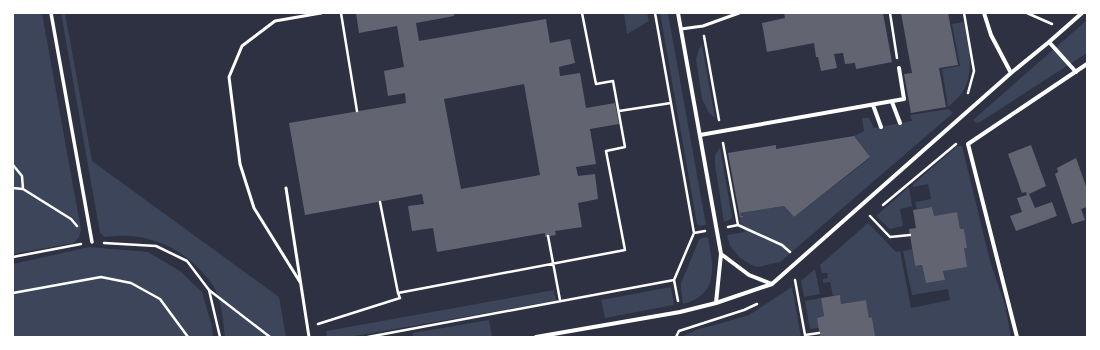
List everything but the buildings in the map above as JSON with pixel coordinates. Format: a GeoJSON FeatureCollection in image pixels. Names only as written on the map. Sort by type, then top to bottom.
{"type":"FeatureCollection","features":[{"type":"Feature","properties":{"kind":"street"},"geometry":{"type":"LineString","coordinates":[[51,13],[92,242]]}},
{"type":"Feature","properties":{"kind":"street"},"geometry":{"type":"LineString","coordinates":[[678,13],[721,254],[716,303]]}},
{"type":"Feature","properties":{"kind":"street"},"geometry":{"type":"LineString","coordinates":[[984,13],[991,35],[1011,73]]}},
{"type":"Feature","properties":{"kind":"street"},"geometry":{"type":"LineString","coordinates":[[536,337],[680,312],[716,303],[772,284],[1011,73],[1082,13]]}},
{"type":"Feature","properties":{"kind":"street"},"geometry":{"type":"LineString","coordinates":[[1049,42],[1076,72]]}},
{"type":"Feature","properties":{"kind":"street"},"geometry":{"type":"LineString","coordinates":[[1017,337],[968,144],[1087,64]]}},
{"type":"Feature","properties":{"kind":"street"},"geometry":{"type":"LineString","coordinates":[[700,135],[904,99],[899,68]]}},
{"type":"Feature","properties":{"kind":"street"},"geometry":{"type":"LineString","coordinates":[[892,102],[900,124]]}},
{"type":"Feature","properties":{"kind":"street"},"geometry":{"type":"LineString","coordinates":[[872,105],[880,127]]}},
{"type":"Feature","properties":{"kind":"street"},"geometry":{"type":"LineString","coordinates":[[721,254],[749,275],[772,284]]}},
{"type":"Feature","properties":{"kind":"lane"},"geometry":{"type":"LineString","coordinates":[[300,282],[254,208],[240,164],[229,77],[242,46],[275,21],[321,13]]}},
{"type":"Feature","properties":{"kind":"lane"},"geometry":{"type":"LineString","coordinates":[[681,29],[702,26],[739,13]]}},
{"type":"Feature","properties":{"kind":"lane"},"geometry":{"type":"LineString","coordinates":[[286,188],[309,337]]}},
{"type":"Feature","properties":{"kind":"path"},"geometry":{"type":"LineString","coordinates":[[341,13],[357,111]]}},
{"type":"Feature","properties":{"kind":"path"},"geometry":{"type":"LineString","coordinates":[[398,293],[624,250],[606,151],[625,147],[619,111],[613,81],[596,84],[582,13]]}},
{"type":"Feature","properties":{"kind":"path"},"geometry":{"type":"LineString","coordinates":[[368,337],[560,300],[674,280],[694,233],[655,13]]}},
{"type":"Feature","properties":{"kind":"path"},"geometry":{"type":"LineString","coordinates":[[890,13],[896,50]]}},
{"type":"Feature","properties":{"kind":"path"},"geometry":{"type":"LineString","coordinates":[[964,13],[974,71],[969,91],[964,96]]}},
{"type":"Feature","properties":{"kind":"path"},"geometry":{"type":"LineString","coordinates":[[1027,13],[1063,30]]}},
{"type":"Feature","properties":{"kind":"path"},"geometry":{"type":"LineString","coordinates":[[702,26],[738,225],[782,245],[800,260]]}},
{"type":"Feature","properties":{"kind":"path"},"geometry":{"type":"LineString","coordinates":[[619,111],[671,102]]}},
{"type":"Feature","properties":{"kind":"path"},"geometry":{"type":"LineString","coordinates":[[13,165],[22,176],[23,189]]}},
{"type":"Feature","properties":{"kind":"path"},"geometry":{"type":"LineString","coordinates":[[13,188],[23,189],[71,219],[92,242]]}},
{"type":"Feature","properties":{"kind":"path"},"geometry":{"type":"LineString","coordinates":[[308,327],[400,298],[380,202]]}},
{"type":"Feature","properties":{"kind":"path"},"geometry":{"type":"LineString","coordinates":[[870,216],[890,237],[910,235]]}},
{"type":"Feature","properties":{"kind":"path"},"geometry":{"type":"LineString","coordinates":[[548,236],[560,300]]}},
{"type":"Feature","properties":{"kind":"path"},"geometry":{"type":"LineString","coordinates":[[13,257],[92,242],[156,246],[187,261],[210,290],[270,337]]}},
{"type":"Feature","properties":{"kind":"path"},"geometry":{"type":"LineString","coordinates":[[13,293],[101,277],[131,283],[160,299],[188,337]]}},
{"type":"Feature","properties":{"kind":"path"},"geometry":{"type":"LineString","coordinates":[[795,279],[805,335],[819,333]]}},
{"type":"Feature","properties":{"kind":"path"},"geometry":{"type":"LineString","coordinates":[[210,290],[220,337]]}},
{"type":"Feature","properties":{"kind":"shaded area"},"geometry":{"type":"Polygon","coordinates":[[[13,13],[42,13],[81,230],[79,237],[74,243],[13,254],[13,13]]]}},
{"type":"Feature","properties":{"kind":"shaded area"},"geometry":{"type":"Polygon","coordinates":[[[61,13],[65,13],[92,161],[279,297],[286,337],[225,337],[221,307],[213,285],[208,278],[184,255],[163,244],[141,237],[105,237],[100,233],[61,13]]]}},
{"type":"Feature","properties":{"kind":"shaded area"},"geometry":{"type":"Polygon","coordinates":[[[624,13],[647,13],[649,21],[627,34],[624,13]]]}},
{"type":"Feature","properties":{"kind":"shaded area"},"geometry":{"type":"Polygon","coordinates":[[[660,13],[668,13],[706,225],[700,226],[697,224],[660,13]]]}},
{"type":"Feature","properties":{"kind":"shaded area"},"geometry":{"type":"Polygon","coordinates":[[[1087,20],[1087,53],[980,122],[976,123],[973,120],[1087,20]]]}},
{"type":"Feature","properties":{"kind":"shaded area"},"geometry":{"type":"Polygon","coordinates":[[[964,22],[970,58],[969,76],[962,93],[948,107],[942,69],[960,66],[952,24],[964,22]]]}},
{"type":"Feature","properties":{"kind":"shaded area"},"geometry":{"type":"Polygon","coordinates":[[[702,45],[715,118],[709,113],[702,99],[696,59],[702,45]]]}},
{"type":"Feature","properties":{"kind":"shaded area"},"geometry":{"type":"Polygon","coordinates":[[[948,109],[953,113],[780,262],[758,267],[751,265],[739,257],[730,246],[727,235],[745,232],[740,223],[740,218],[743,216],[741,216],[740,213],[784,206],[794,217],[870,158],[854,136],[864,131],[862,118],[869,118],[874,128],[912,121],[910,115],[948,109]]]}},
{"type":"Feature","properties":{"kind":"shaded area"},"geometry":{"type":"Polygon","coordinates":[[[957,146],[962,146],[990,261],[1005,305],[1011,337],[872,337],[875,336],[872,317],[869,318],[866,300],[841,304],[840,295],[833,296],[830,282],[823,283],[823,279],[828,278],[827,273],[822,273],[820,265],[868,223],[896,252],[900,251],[911,308],[950,300],[948,289],[912,295],[903,251],[912,249],[915,266],[922,265],[926,283],[945,280],[943,271],[964,248],[967,248],[964,229],[960,229],[957,212],[934,216],[932,207],[917,209],[915,202],[931,199],[928,184],[913,187],[913,184],[957,146]]]}},
{"type":"Feature","properties":{"kind":"shaded area"},"geometry":{"type":"Polygon","coordinates":[[[720,147],[732,217],[724,222],[715,165],[715,155],[720,147]]]}},
{"type":"Feature","properties":{"kind":"shaded area"},"geometry":{"type":"Polygon","coordinates":[[[909,187],[912,206],[900,209],[903,226],[890,229],[876,216],[909,187]]]}},
{"type":"Feature","properties":{"kind":"shaded area"},"geometry":{"type":"Polygon","coordinates":[[[708,237],[712,268],[711,278],[703,293],[695,299],[683,304],[681,283],[699,240],[708,237]]]}},
{"type":"Feature","properties":{"kind":"shaded area"},"geometry":{"type":"Polygon","coordinates":[[[89,247],[148,252],[180,271],[202,292],[212,327],[213,337],[13,337],[13,264],[89,247]]]}},
{"type":"Feature","properties":{"kind":"shaded area"},"geometry":{"type":"Polygon","coordinates":[[[815,269],[820,294],[804,297],[801,281],[815,269]]]}},
{"type":"Feature","properties":{"kind":"shaded area"},"geometry":{"type":"Polygon","coordinates":[[[671,287],[674,305],[605,318],[601,300],[671,287]]]}},
{"type":"Feature","properties":{"kind":"shaded area"},"geometry":{"type":"Polygon","coordinates":[[[792,287],[801,337],[681,337],[698,329],[749,315],[792,287]]]}},
{"type":"Feature","properties":{"kind":"shaded area"},"geometry":{"type":"Polygon","coordinates":[[[554,290],[556,301],[349,337],[327,337],[326,331],[554,290]]]}},
{"type":"Feature","properties":{"kind":"shaded area"},"geometry":{"type":"Polygon","coordinates":[[[821,298],[824,316],[817,318],[819,328],[810,329],[805,301],[821,298]]]}},
{"type":"Feature","properties":{"kind":"shaded area"},"geometry":{"type":"Polygon","coordinates":[[[489,320],[492,337],[413,337],[413,333],[489,320]]]}}]}
